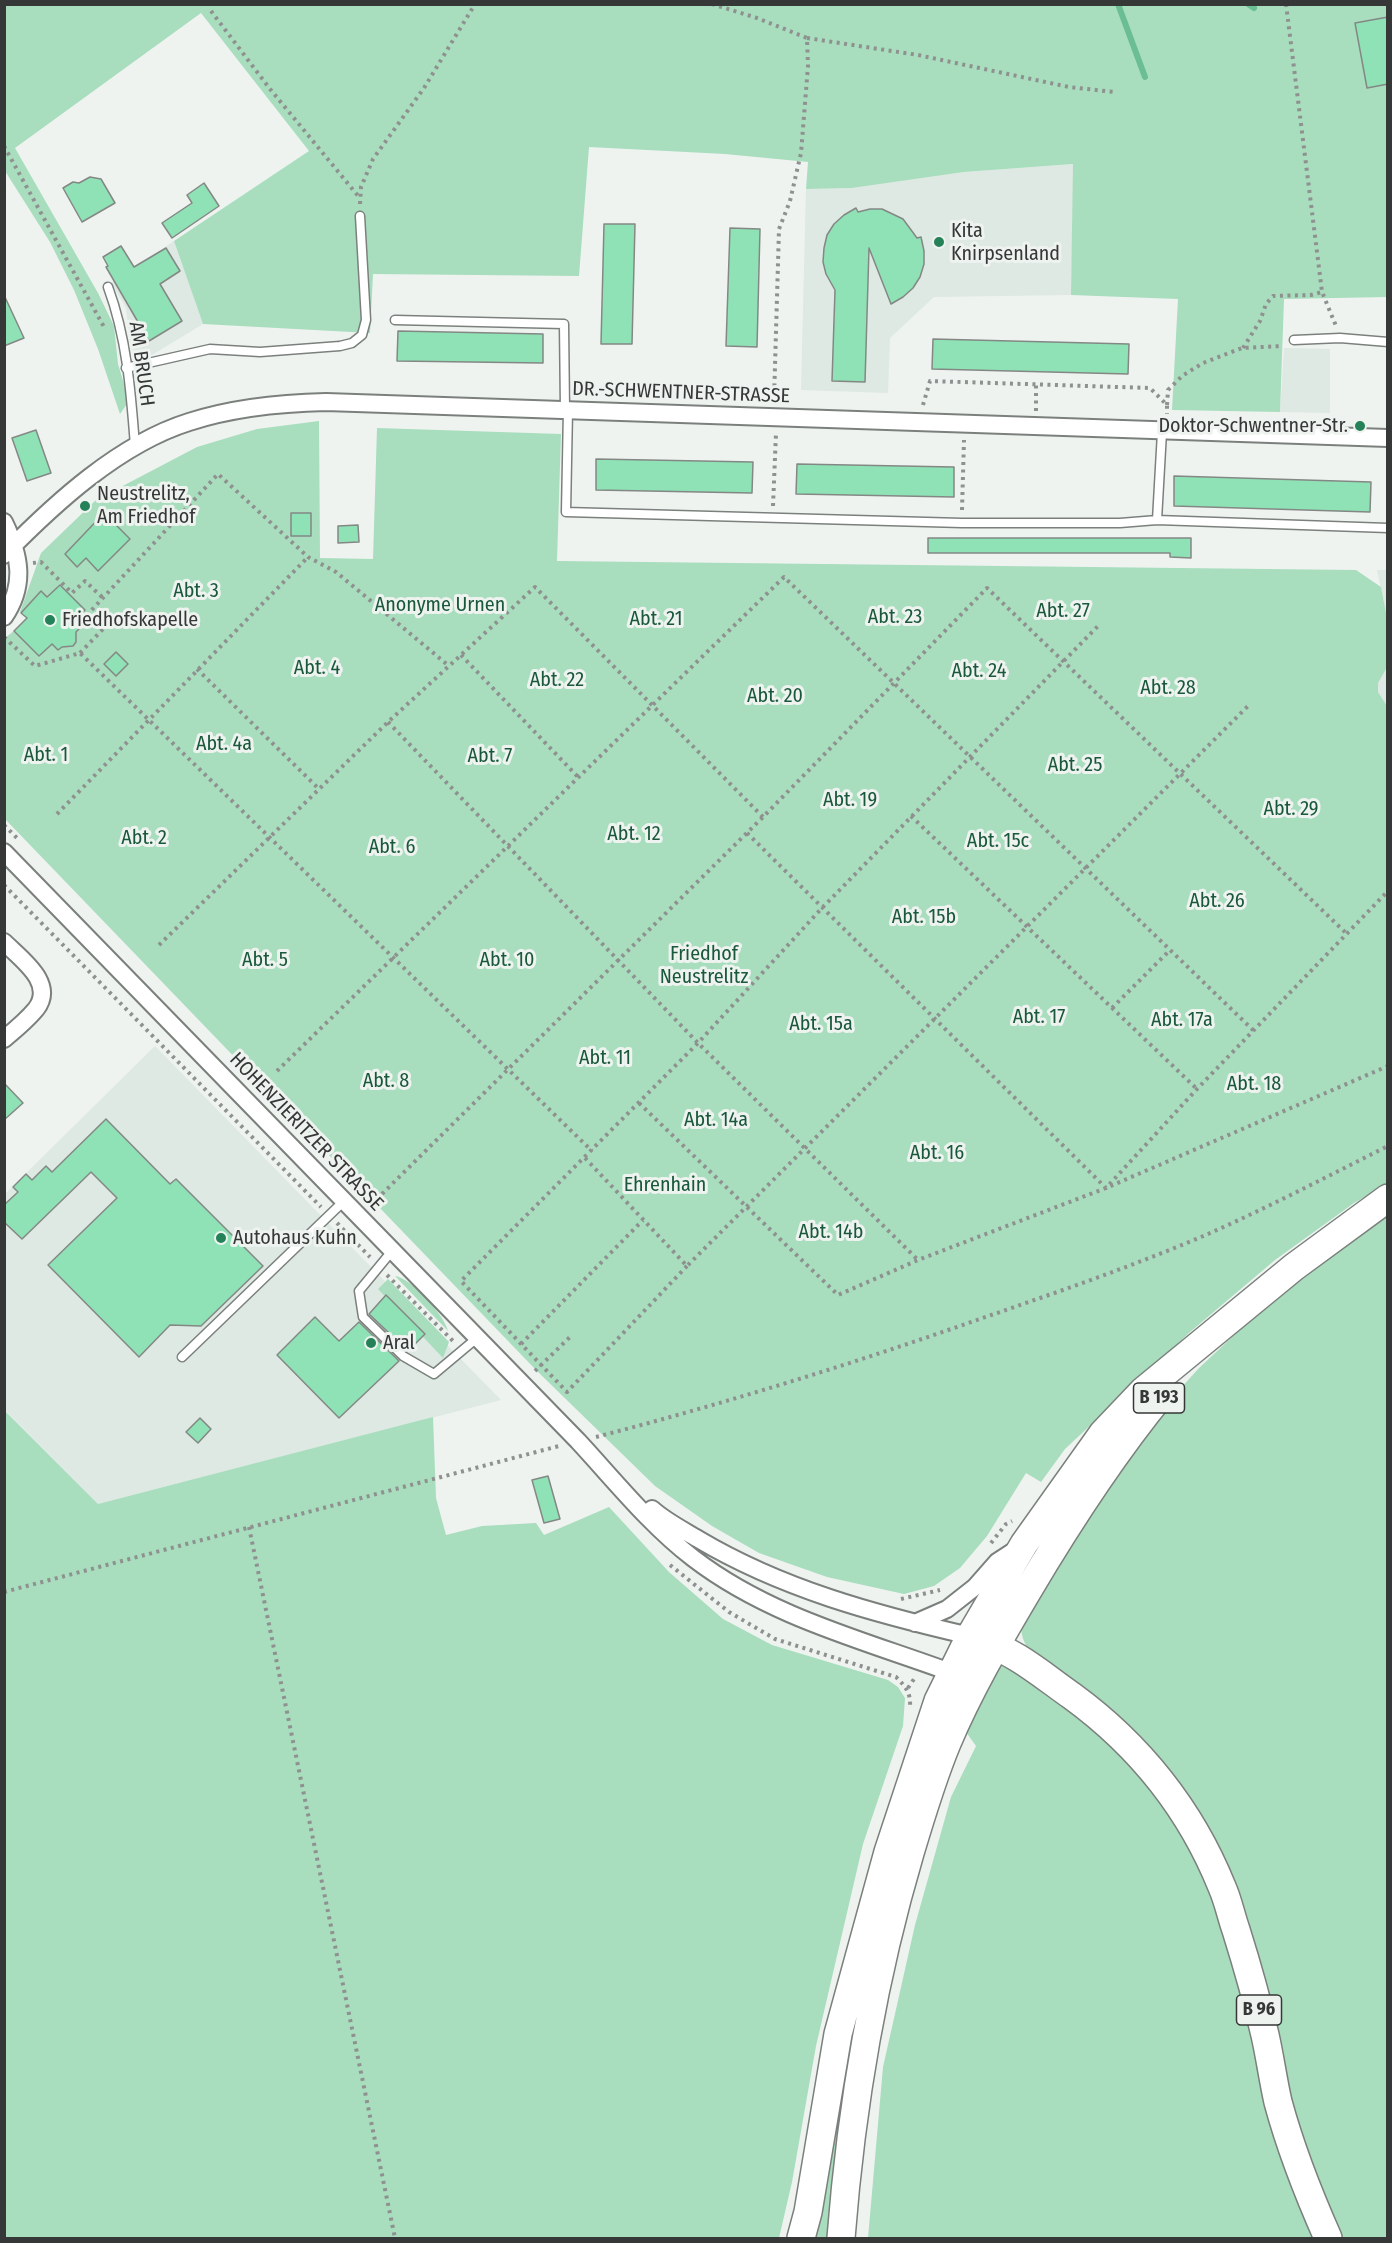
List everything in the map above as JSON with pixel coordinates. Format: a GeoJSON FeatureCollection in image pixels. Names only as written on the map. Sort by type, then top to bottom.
{"type":"FeatureCollection","features":[{"type":"Feature","properties":{"kind":"main road","name":"B 193"},"geometry":{"type":"LineString","coordinates":[[970,1636],[1024,1544],[1102,1433],[1143,1391],[1294,1267],[1388,1198]]}},
{"type":"Feature","properties":{"kind":"main road","name":"B 193"},"geometry":{"type":"LineString","coordinates":[[997,1645],[1068,1522],[1133,1429],[1207,1340]]}},
{"type":"Feature","properties":{"kind":"main road"},"geometry":{"type":"LineString","coordinates":[[801,2238],[808,2211],[838,2034],[888,1852],[925,1737],[964,1677],[997,1645],[970,1636],[964,1677],[946,1745],[926,1800],[884,1949],[845,2185]]}},
{"type":"Feature","properties":{"kind":"main road","name":"B 96"},"geometry":{"type":"LineString","coordinates":[[997,1645],[1018,1657],[1106,1722],[1169,1790],[1197,1834],[1222,1887],[1248,1970],[1265,2034],[1278,2101],[1291,2145],[1304,2185],[1328,2238]]}},
{"type":"Feature","properties":{"kind":"main road"},"geometry":{"type":"LineString","coordinates":[[842,2238],[845,2132],[870,1920]]}},
{"type":"Feature","properties":{"kind":"street","name":"DR.-SCHWENTNER-STRASSE"},"geometry":{"type":"LineString","coordinates":[[10,550],[88,478],[135,447],[190,422],[255,408],[294,403],[326,402],[1388,438]]}},
{"type":"Feature","properties":{"kind":"street"},"geometry":{"type":"LineString","coordinates":[[4,522],[10,550],[19,565],[17,591],[12,606],[4,617]]}},
{"type":"Feature","properties":{"kind":"street","name":"HOHENZIERITZER STRASSE"},"geometry":{"type":"LineString","coordinates":[[4,852],[578,1441],[658,1527],[692,1557],[721,1578],[772,1607],[817,1626],[964,1677]]}},
{"type":"Feature","properties":{"kind":"street"},"geometry":{"type":"LineString","coordinates":[[4,942],[36,975],[42,993],[35,1010],[4,1039]]}},
{"type":"Feature","properties":{"kind":"street","name":"HOHENZIERITZER STRASSE"},"geometry":{"type":"LineString","coordinates":[[578,1441],[657,1514],[713,1548],[771,1577],[851,1606],[970,1636]]}},
{"type":"Feature","properties":{"kind":"street"},"geometry":{"type":"LineString","coordinates":[[915,1623],[947,1609],[975,1587],[997,1562],[1024,1544]]}},
{"type":"Feature","properties":{"kind":"lane"},"geometry":{"type":"LineString","coordinates":[[126,368],[210,349],[260,352],[324,348],[351,343],[362,335],[366,320],[360,216]]}},
{"type":"Feature","properties":{"kind":"lane","name":"AM BRUCH"},"geometry":{"type":"LineString","coordinates":[[108,287],[117,312],[135,447]]}},
{"type":"Feature","properties":{"kind":"lane"},"geometry":{"type":"LineString","coordinates":[[395,321],[564,324],[566,512],[962,523],[1120,523],[1157,520],[1388,528]]}},
{"type":"Feature","properties":{"kind":"lane"},"geometry":{"type":"LineString","coordinates":[[1294,340],[1340,338],[1388,342]]}},
{"type":"Feature","properties":{"kind":"lane"},"geometry":{"type":"LineString","coordinates":[[1157,520],[1162,432]]}},
{"type":"Feature","properties":{"kind":"lane"},"geometry":{"type":"LineString","coordinates":[[182,1357],[344,1201]]}},
{"type":"Feature","properties":{"kind":"lane"},"geometry":{"type":"LineString","coordinates":[[392,1251],[359,1291],[363,1317],[403,1356],[434,1374],[477,1338]]}},
{"type":"Feature","properties":{"kind":"path"},"geometry":{"type":"LineString","coordinates":[[360,216],[359,198],[365,173],[424,88],[475,4]]}},
{"type":"Feature","properties":{"kind":"path"},"geometry":{"type":"LineString","coordinates":[[712,4],[757,18],[807,38],[918,55],[1069,87],[1114,92]]}},
{"type":"Feature","properties":{"kind":"path"},"geometry":{"type":"LineString","coordinates":[[1286,4],[1322,292],[1340,338]]}},
{"type":"Feature","properties":{"kind":"path"},"geometry":{"type":"LineString","coordinates":[[211,11],[270,89],[359,198]]}},
{"type":"Feature","properties":{"kind":"path"},"geometry":{"type":"LineString","coordinates":[[773,518],[779,229],[790,201],[801,153],[808,66],[807,38]]}},
{"type":"Feature","properties":{"kind":"path"},"geometry":{"type":"LineString","coordinates":[[4,146],[104,327]]}},
{"type":"Feature","properties":{"kind":"path"},"geometry":{"type":"LineString","coordinates":[[1242,348],[1260,321],[1266,304],[1273,296],[1322,292]]}},
{"type":"Feature","properties":{"kind":"path"},"geometry":{"type":"LineString","coordinates":[[1166,415],[1168,390],[1182,376],[1203,363],[1242,348],[1286,346],[1294,340]]}},
{"type":"Feature","properties":{"kind":"path"},"geometry":{"type":"LineString","coordinates":[[923,407],[923,400],[930,381],[1150,388],[1167,405]]}},
{"type":"Feature","properties":{"kind":"path"},"geometry":{"type":"LineString","coordinates":[[1035,426],[1036,384]]}},
{"type":"Feature","properties":{"kind":"path"},"geometry":{"type":"LineString","coordinates":[[962,523],[965,424]]}},
{"type":"Feature","properties":{"kind":"path"},"geometry":{"type":"LineString","coordinates":[[4,637],[35,666],[80,653],[103,629],[88,614],[218,474],[308,557],[336,572],[449,666]]}},
{"type":"Feature","properties":{"kind":"path"},"geometry":{"type":"LineString","coordinates":[[57,814],[308,557]]}},
{"type":"Feature","properties":{"kind":"path"},"geometry":{"type":"LineString","coordinates":[[19,565],[41,561],[71,594],[85,581],[103,598]]}},
{"type":"Feature","properties":{"kind":"path"},"geometry":{"type":"LineString","coordinates":[[277,1071],[784,577],[1254,1031]]}},
{"type":"Feature","properties":{"kind":"path"},"geometry":{"type":"LineString","coordinates":[[159,945],[388,722],[535,586],[763,817]]}},
{"type":"Feature","properties":{"kind":"path"},"geometry":{"type":"LineString","coordinates":[[382,1194],[763,817],[987,588],[1347,934]]}},
{"type":"Feature","properties":{"kind":"path"},"geometry":{"type":"LineString","coordinates":[[1098,626],[822,908],[698,1043],[461,1281],[567,1392],[746,1206],[1248,706]]}},
{"type":"Feature","properties":{"kind":"path"},"geometry":{"type":"LineString","coordinates":[[80,653],[592,1151]]}},
{"type":"Feature","properties":{"kind":"path"},"geometry":{"type":"LineString","coordinates":[[461,655],[578,777]]}},
{"type":"Feature","properties":{"kind":"path"},"geometry":{"type":"LineString","coordinates":[[197,669],[319,789]]}},
{"type":"Feature","properties":{"kind":"path"},"geometry":{"type":"LineString","coordinates":[[388,722],[698,1043],[918,1260]]}},
{"type":"Feature","properties":{"kind":"path"},"geometry":{"type":"LineString","coordinates":[[911,816],[1197,1089]]}},
{"type":"Feature","properties":{"kind":"path"},"geometry":{"type":"LineString","coordinates":[[4,825],[21,842]]}},
{"type":"Feature","properties":{"kind":"path"},"geometry":{"type":"LineString","coordinates":[[747,833],[1106,1188]]}},
{"type":"Feature","properties":{"kind":"path"},"geometry":{"type":"LineString","coordinates":[[1106,1188],[1197,1089],[1388,891]]}},
{"type":"Feature","properties":{"kind":"path"},"geometry":{"type":"LineString","coordinates":[[1112,1008],[1170,950]]}},
{"type":"Feature","properties":{"kind":"path"},"geometry":{"type":"LineString","coordinates":[[639,1103],[838,1295],[918,1260],[1106,1188],[1388,1066]]}},
{"type":"Feature","properties":{"kind":"path"},"geometry":{"type":"LineString","coordinates":[[4,1592],[696,1411],[812,1375],[914,1342],[1101,1276],[1208,1233],[1388,1146]]}},
{"type":"Feature","properties":{"kind":"path"},"geometry":{"type":"LineString","coordinates":[[585,1158],[687,1266]]}},
{"type":"Feature","properties":{"kind":"path"},"geometry":{"type":"LineString","coordinates":[[521,1344],[644,1220]]}},
{"type":"Feature","properties":{"kind":"path"},"geometry":{"type":"LineString","coordinates":[[543,1379],[535,1370],[572,1335]]}},
{"type":"Feature","properties":{"kind":"path"},"geometry":{"type":"LineString","coordinates":[[591,1428],[606,1445]]}},
{"type":"Feature","properties":{"kind":"path"},"geometry":{"type":"LineString","coordinates":[[249,1527],[395,2238]]}},
{"type":"Feature","properties":{"kind":"path"},"geometry":{"type":"LineString","coordinates":[[894,1598],[905,1600],[940,1591]]}},
{"type":"Feature","properties":{"kind":"shaded area","name":"Kita Knirpsenland"},"geometry":{"type":"Polygon","coordinates":[[[1074,164],[1071,295],[934,297],[890,338],[888,393],[801,390],[806,189],[852,188],[964,172],[1074,164]]]}},
{"type":"Feature","properties":{"kind":"shaded area"},"geometry":{"type":"Polygon","coordinates":[[[174,241],[203,324],[152,355],[140,355],[131,349],[126,308],[111,283],[174,241]]]}},
{"type":"Feature","properties":{"kind":"shaded area"},"geometry":{"type":"Polygon","coordinates":[[[1284,348],[1330,349],[1330,413],[1280,412],[1284,348]]]}},
{"type":"Feature","properties":{"kind":"shaded area"},"geometry":{"type":"Polygon","coordinates":[[[1377,570],[1388,570],[1387,809],[1387,707],[1378,692],[1378,683],[1386,669],[1386,613],[1377,570]]]}},
{"type":"Feature","properties":{"kind":"shaded area"},"geometry":{"type":"Polygon","coordinates":[[[155,1046],[501,1400],[98,1504],[5,1410],[5,1194],[155,1046]]]}},
{"type":"Feature","properties":{"kind":"green space"},"geometry":{"type":"Polygon","coordinates":[[[5,5],[1387,5],[1387,297],[1284,299],[1280,412],[1172,410],[1178,299],[1071,295],[1073,164],[964,172],[852,188],[806,189],[808,162],[725,154],[589,147],[579,276],[373,274],[370,333],[203,324],[174,241],[309,151],[201,13],[15,148],[98,293],[114,326],[118,364],[127,404],[120,414],[98,349],[74,290],[50,242],[5,171],[5,5]]]}},
{"type":"Feature","properties":{"kind":"green space","name":"Friedhof Neustrelitz"},"geometry":{"type":"Polygon","coordinates":[[[319,421],[320,558],[373,559],[377,428],[561,434],[557,561],[1356,570],[1381,587],[1386,613],[1386,669],[1378,683],[1378,692],[1387,706],[1387,1184],[1354,1203],[1275,1260],[1190,1332],[1065,1449],[1041,1482],[1026,1473],[987,1536],[960,1568],[934,1586],[904,1594],[827,1577],[759,1553],[712,1526],[655,1486],[536,1370],[5,819],[4,639],[28,619],[20,612],[41,553],[96,500],[197,447],[257,429],[319,421]]]}},
{"type":"Feature","properties":{"kind":"green space"},"geometry":{"type":"Polygon","coordinates":[[[1387,1216],[1387,2238],[1340,2238],[1295,2122],[1246,1919],[1212,1834],[1165,1767],[1031,1653],[1021,1630],[1024,1614],[1151,1421],[1199,1368],[1262,1309],[1321,1261],[1387,1216]]]}},
{"type":"Feature","properties":{"kind":"green space"},"geometry":{"type":"Polygon","coordinates":[[[395,1276],[402,1278],[418,1290],[441,1316],[448,1331],[395,1276]]]}},
{"type":"Feature","properties":{"kind":"green space"},"geometry":{"type":"Polygon","coordinates":[[[388,1279],[449,1342],[443,1358],[378,1289],[388,1279]]]}},
{"type":"Feature","properties":{"kind":"green space"},"geometry":{"type":"Polygon","coordinates":[[[4,1410],[98,1504],[433,1417],[436,1498],[446,1535],[482,1526],[536,1523],[544,1535],[609,1507],[669,1572],[723,1619],[772,1645],[888,1680],[898,1687],[905,1698],[903,1726],[863,1844],[816,2046],[792,2182],[779,2238],[5,2238],[4,1410]]]}},
{"type":"Feature","properties":{"kind":"green space"},"geometry":{"type":"Polygon","coordinates":[[[1005,1665],[1065,1701],[1161,1792],[1226,1919],[1319,2238],[868,2238],[883,2067],[915,1925],[951,1797],[976,1746],[966,1732],[998,1666],[1005,1665]]]}},
{"type":"Feature","properties":{"kind":"green space"},"geometry":{"type":"Polygon","coordinates":[[[843,2097],[835,2238],[812,2238],[814,2231],[843,2097]]]}},
{"type":"Feature","properties":{"kind":"building"},"geometry":{"type":"Polygon","coordinates":[[[1388,17],[1388,84],[1367,88],[1355,23],[1388,17]]]}},
{"type":"Feature","properties":{"kind":"building"},"geometry":{"type":"Polygon","coordinates":[[[90,177],[101,179],[115,203],[82,222],[63,188],[90,177]]]}},
{"type":"Feature","properties":{"kind":"building"},"geometry":{"type":"Polygon","coordinates":[[[204,183],[219,206],[172,238],[162,223],[192,203],[187,195],[204,183]]]}},
{"type":"Feature","properties":{"kind":"building"},"geometry":{"type":"Polygon","coordinates":[[[856,208],[858,212],[882,209],[903,219],[917,238],[921,237],[924,264],[913,288],[891,304],[869,248],[865,382],[832,381],[835,290],[826,274],[823,262],[824,248],[827,235],[834,224],[856,208]]]}},
{"type":"Feature","properties":{"kind":"building"},"geometry":{"type":"Polygon","coordinates":[[[604,224],[635,224],[632,344],[601,344],[604,224]]]}},
{"type":"Feature","properties":{"kind":"building"},"geometry":{"type":"Polygon","coordinates":[[[730,228],[760,229],[757,347],[726,346],[730,228]]]}},
{"type":"Feature","properties":{"kind":"building"},"geometry":{"type":"Polygon","coordinates":[[[121,246],[134,267],[166,248],[180,271],[160,284],[182,321],[149,341],[106,267],[108,266],[103,257],[121,246]]]}},
{"type":"Feature","properties":{"kind":"building"},"geometry":{"type":"Polygon","coordinates":[[[4,295],[24,338],[4,346],[4,295]]]}},
{"type":"Feature","properties":{"kind":"building"},"geometry":{"type":"Polygon","coordinates":[[[398,331],[543,334],[543,363],[397,361],[398,331]]]}},
{"type":"Feature","properties":{"kind":"building"},"geometry":{"type":"Polygon","coordinates":[[[933,339],[1129,344],[1128,374],[932,369],[933,339]]]}},
{"type":"Feature","properties":{"kind":"building"},"geometry":{"type":"Polygon","coordinates":[[[36,430],[51,473],[27,481],[12,438],[36,430]]]}},
{"type":"Feature","properties":{"kind":"building"},"geometry":{"type":"Polygon","coordinates":[[[596,459],[753,462],[752,493],[596,490],[596,459]]]}},
{"type":"Feature","properties":{"kind":"building"},"geometry":{"type":"Polygon","coordinates":[[[797,464],[954,467],[954,497],[796,494],[797,464]]]}},
{"type":"Feature","properties":{"kind":"building"},"geometry":{"type":"Polygon","coordinates":[[[1174,476],[1371,482],[1370,512],[1174,506],[1174,476]]]}},
{"type":"Feature","properties":{"kind":"building"},"geometry":{"type":"Polygon","coordinates":[[[104,513],[130,539],[98,571],[86,558],[77,567],[65,554],[104,513]]]}},
{"type":"Feature","properties":{"kind":"building"},"geometry":{"type":"Polygon","coordinates":[[[291,513],[311,513],[311,536],[291,536],[291,513]]]}},
{"type":"Feature","properties":{"kind":"building"},"geometry":{"type":"Polygon","coordinates":[[[358,525],[359,542],[338,543],[338,526],[358,525]]]}},
{"type":"Feature","properties":{"kind":"building"},"geometry":{"type":"Polygon","coordinates":[[[928,538],[1191,538],[1191,558],[1170,557],[1170,553],[928,553],[928,538]]]}},
{"type":"Feature","properties":{"kind":"building","name":"Friedhofskapelle"},"geometry":{"type":"Polygon","coordinates":[[[60,585],[85,610],[73,623],[79,629],[76,632],[76,642],[73,646],[62,647],[58,650],[52,644],[39,656],[14,631],[27,618],[21,613],[41,591],[47,597],[60,585]]]}},
{"type":"Feature","properties":{"kind":"building"},"geometry":{"type":"Polygon","coordinates":[[[116,652],[128,664],[116,676],[104,664],[116,652]]]}},
{"type":"Feature","properties":{"kind":"building"},"geometry":{"type":"Polygon","coordinates":[[[4,1083],[23,1103],[4,1120],[4,1083]]]}},
{"type":"Feature","properties":{"kind":"building"},"geometry":{"type":"Polygon","coordinates":[[[106,1119],[170,1184],[176,1179],[263,1266],[201,1326],[170,1325],[139,1357],[48,1265],[117,1198],[91,1172],[22,1239],[4,1222],[4,1205],[18,1192],[13,1187],[26,1174],[32,1180],[46,1166],[52,1172],[106,1119]]]}},
{"type":"Feature","properties":{"kind":"building"},"geometry":{"type":"Polygon","coordinates":[[[386,1295],[425,1334],[408,1351],[369,1314],[386,1295]]]}},
{"type":"Feature","properties":{"kind":"building"},"geometry":{"type":"Polygon","coordinates":[[[315,1317],[339,1341],[359,1322],[399,1361],[339,1418],[277,1355],[315,1317]]]}},
{"type":"Feature","properties":{"kind":"building"},"geometry":{"type":"Polygon","coordinates":[[[200,1418],[211,1429],[198,1443],[186,1432],[200,1418]]]}},
{"type":"Feature","properties":{"kind":"building"},"geometry":{"type":"Polygon","coordinates":[[[548,1476],[560,1519],[544,1523],[532,1480],[548,1476]]]}},
{"type":"Feature","properties":{"kind":"waterway"},"geometry":{"type":"LineString","coordinates":[[1118,4],[1145,77]]}},
{"type":"Feature","properties":{"kind":"waterway"},"geometry":{"type":"LineString","coordinates":[[1248,4],[1254,8]]}},
{"type":"Feature","properties":{"kind":"place","name":"Kita Knirpsenland"},"geometry":{"type":"Point","coordinates":[939,242]}},
{"type":"Feature","properties":{"kind":"place","name":"Doktor-Schwentner-Str."},"geometry":{"type":"Point","coordinates":[1360,426]}},
{"type":"Feature","properties":{"kind":"place","name":"Neustrelitz, Am Friedhof"},"geometry":{"type":"Point","coordinates":[85,506]}},
{"type":"Feature","properties":{"kind":"place","name":"Friedhofskapelle"},"geometry":{"type":"Point","coordinates":[50,620]}},
{"type":"Feature","properties":{"kind":"place","name":"Autohaus Kuhn"},"geometry":{"type":"Point","coordinates":[221,1238]}},
{"type":"Feature","properties":{"kind":"place","name":"Aral"},"geometry":{"type":"Point","coordinates":[371,1343]}},
{"type":"Feature","properties":{"kind":"park label","name":"Abt. 3"},"geometry":{"type":"Point","coordinates":[196,591]}},
{"type":"Feature","properties":{"kind":"park label","name":"Anonyme Urnen"},"geometry":{"type":"Point","coordinates":[440,605]}},
{"type":"Feature","properties":{"kind":"park label","name":"Abt. 27"},"geometry":{"type":"Point","coordinates":[1063,611]}},
{"type":"Feature","properties":{"kind":"park label","name":"Abt. 23"},"geometry":{"type":"Point","coordinates":[895,617]}},
{"type":"Feature","properties":{"kind":"park label","name":"Abt. 21"},"geometry":{"type":"Point","coordinates":[656,619]}},
{"type":"Feature","properties":{"kind":"park label","name":"Abt. 4"},"geometry":{"type":"Point","coordinates":[317,668]}},
{"type":"Feature","properties":{"kind":"park label","name":"Abt. 24"},"geometry":{"type":"Point","coordinates":[979,671]}},
{"type":"Feature","properties":{"kind":"park label","name":"Abt. 22"},"geometry":{"type":"Point","coordinates":[557,680]}},
{"type":"Feature","properties":{"kind":"park label","name":"Abt. 28"},"geometry":{"type":"Point","coordinates":[1168,688]}},
{"type":"Feature","properties":{"kind":"park label","name":"Abt. 20"},"geometry":{"type":"Point","coordinates":[775,696]}},
{"type":"Feature","properties":{"kind":"park label","name":"Abt. 4a"},"geometry":{"type":"Point","coordinates":[224,744]}},
{"type":"Feature","properties":{"kind":"park label","name":"Abt. 1"},"geometry":{"type":"Point","coordinates":[46,755]}},
{"type":"Feature","properties":{"kind":"park label","name":"Abt. 7"},"geometry":{"type":"Point","coordinates":[490,756]}},
{"type":"Feature","properties":{"kind":"park label","name":"Abt. 25"},"geometry":{"type":"Point","coordinates":[1075,765]}},
{"type":"Feature","properties":{"kind":"park label","name":"Abt. 19"},"geometry":{"type":"Point","coordinates":[850,800]}},
{"type":"Feature","properties":{"kind":"park label","name":"Abt. 29"},"geometry":{"type":"Point","coordinates":[1291,809]}},
{"type":"Feature","properties":{"kind":"park label","name":"Abt. 12"},"geometry":{"type":"Point","coordinates":[634,834]}},
{"type":"Feature","properties":{"kind":"park label","name":"Abt. 2"},"geometry":{"type":"Point","coordinates":[144,838]}},
{"type":"Feature","properties":{"kind":"park label","name":"Abt. 15c"},"geometry":{"type":"Point","coordinates":[998,841]}},
{"type":"Feature","properties":{"kind":"park label","name":"Abt. 6"},"geometry":{"type":"Point","coordinates":[392,847]}},
{"type":"Feature","properties":{"kind":"park label","name":"Abt. 26"},"geometry":{"type":"Point","coordinates":[1217,901]}},
{"type":"Feature","properties":{"kind":"park label","name":"Abt. 15b"},"geometry":{"type":"Point","coordinates":[924,917]}},
{"type":"Feature","properties":{"kind":"park label","name":"Abt. 5"},"geometry":{"type":"Point","coordinates":[265,960]}},
{"type":"Feature","properties":{"kind":"park label","name":"Abt. 10"},"geometry":{"type":"Point","coordinates":[507,960]}},
{"type":"Feature","properties":{"kind":"park label","name":"Abt. 17"},"geometry":{"type":"Point","coordinates":[1039,1017]}},
{"type":"Feature","properties":{"kind":"park label","name":"Abt. 17a"},"geometry":{"type":"Point","coordinates":[1182,1020]}},
{"type":"Feature","properties":{"kind":"park label","name":"Abt. 15a"},"geometry":{"type":"Point","coordinates":[821,1024]}},
{"type":"Feature","properties":{"kind":"park label","name":"Abt. 11"},"geometry":{"type":"Point","coordinates":[605,1058]}},
{"type":"Feature","properties":{"kind":"park label","name":"Abt. 8"},"geometry":{"type":"Point","coordinates":[386,1081]}},
{"type":"Feature","properties":{"kind":"park label","name":"Abt. 18"},"geometry":{"type":"Point","coordinates":[1254,1084]}},
{"type":"Feature","properties":{"kind":"park label","name":"Abt. 14a"},"geometry":{"type":"Point","coordinates":[716,1120]}},
{"type":"Feature","properties":{"kind":"park label","name":"Abt. 16"},"geometry":{"type":"Point","coordinates":[937,1153]}},
{"type":"Feature","properties":{"kind":"park label","name":"Ehrenhain"},"geometry":{"type":"Point","coordinates":[665,1185]}},
{"type":"Feature","properties":{"kind":"park label","name":"Abt. 14b"},"geometry":{"type":"Point","coordinates":[831,1232]}}]}
